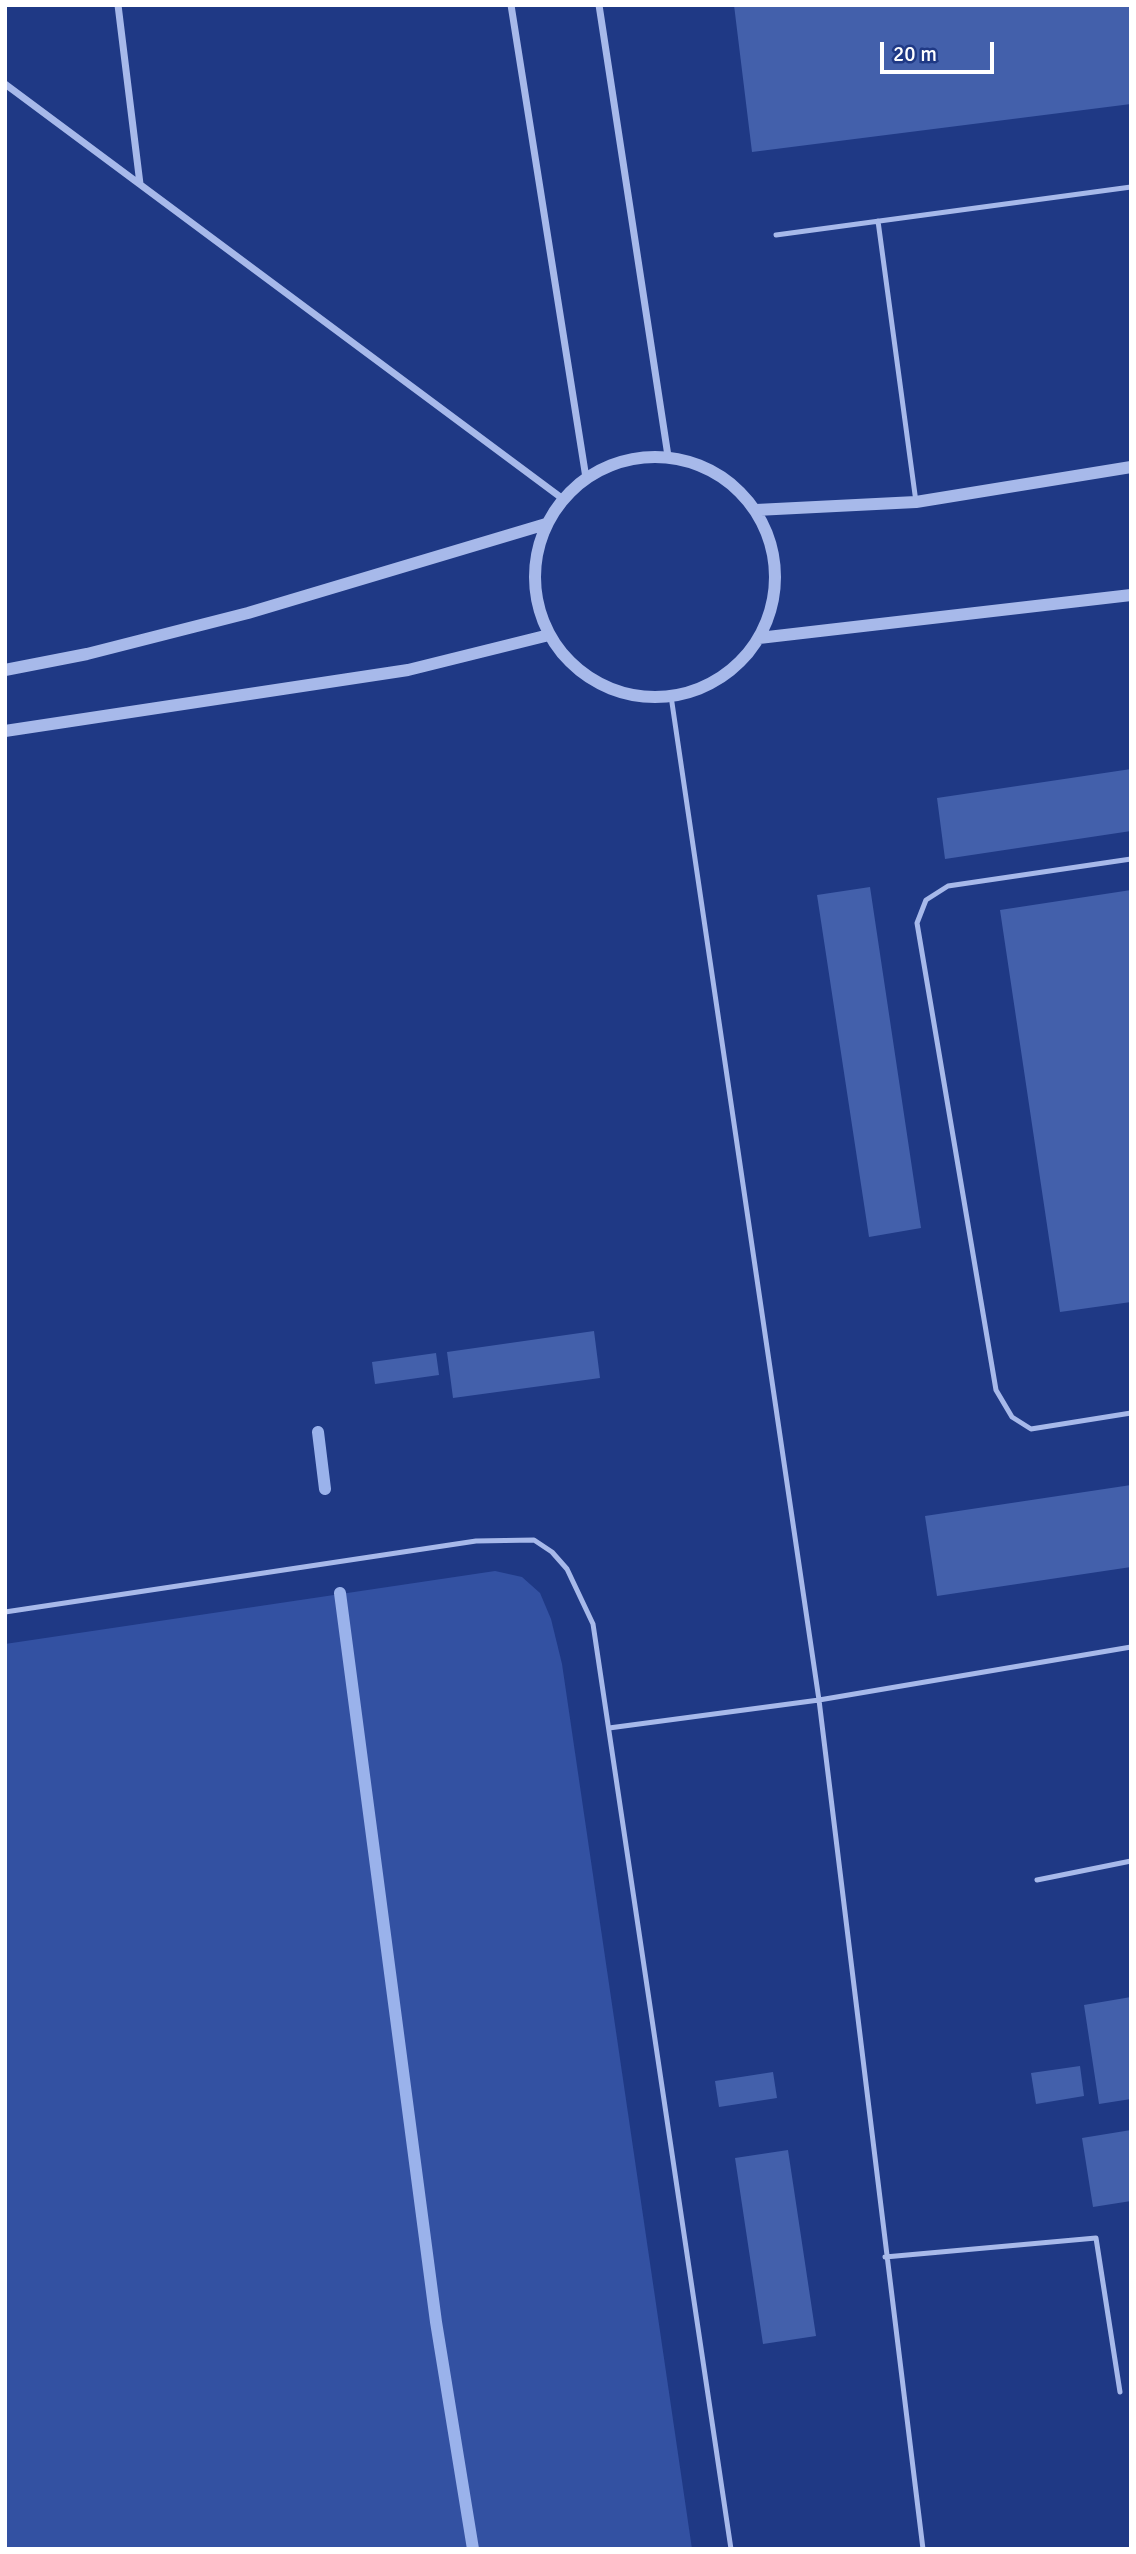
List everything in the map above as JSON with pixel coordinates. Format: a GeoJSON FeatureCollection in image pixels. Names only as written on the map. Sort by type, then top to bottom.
{"type":"FeatureCollection","features":[{"type":"Feature","properties":{"kind":"street"},"geometry":{"type":"LineString","coordinates":[[118,5],[140,184]]}},
{"type":"Feature","properties":{"kind":"street"},"geometry":{"type":"LineString","coordinates":[[511,5],[586,478]]}},
{"type":"Feature","properties":{"kind":"street"},"geometry":{"type":"LineString","coordinates":[[599,5],[668,456]]}},
{"type":"Feature","properties":{"kind":"street"},"geometry":{"type":"LineString","coordinates":[[5,84],[563,499]]}},
{"type":"Feature","properties":{"kind":"street"},"geometry":{"type":"LineString","coordinates":[[668,456],[706,467],[734,485],[756,510],[771,540],[777,576],[773,607],[760,638],[737,666],[706,686],[671,696],[635,696],[600,685],[570,663],[549,635],[536,599],[535,561],[546,524],[563,499],[586,478],[614,464],[644,457],[668,456]]}},
{"type":"Feature","properties":{"kind":"street"},"geometry":{"type":"LineString","coordinates":[[756,510],[916,502],[1131,467]]}},
{"type":"Feature","properties":{"kind":"street"},"geometry":{"type":"LineString","coordinates":[[5,670],[87,654],[248,613],[546,524]]}},
{"type":"Feature","properties":{"kind":"street"},"geometry":{"type":"LineString","coordinates":[[760,638],[1131,595]]}},
{"type":"Feature","properties":{"kind":"street"},"geometry":{"type":"LineString","coordinates":[[5,731],[408,670],[549,635]]}},
{"type":"Feature","properties":{"kind":"lane"},"geometry":{"type":"LineString","coordinates":[[776,235],[1131,187]]}},
{"type":"Feature","properties":{"kind":"lane"},"geometry":{"type":"LineString","coordinates":[[878,221],[916,502]]}},
{"type":"Feature","properties":{"kind":"lane"},"geometry":{"type":"LineString","coordinates":[[671,696],[819,1700],[885,2257],[923,2549]]}},
{"type":"Feature","properties":{"kind":"lane"},"geometry":{"type":"LineString","coordinates":[[1131,859],[948,886],[926,900],[917,923],[996,1390],[1012,1417],[1031,1429],[1131,1413]]}},
{"type":"Feature","properties":{"kind":"lane"},"geometry":{"type":"LineString","coordinates":[[5,1612],[476,1541],[534,1540],[552,1552],[582,1596],[593,1625],[731,2549]]}},
{"type":"Feature","properties":{"kind":"lane"},"geometry":{"type":"LineString","coordinates":[[609,1728],[819,1700],[1131,1647]]}},
{"type":"Feature","properties":{"kind":"lane"},"geometry":{"type":"LineString","coordinates":[[1037,1880],[1131,1861]]}},
{"type":"Feature","properties":{"kind":"lane"},"geometry":{"type":"LineString","coordinates":[[885,2257],[1096,2238],[1120,2392]]}},
{"type":"Feature","properties":{"kind":"shaded area"},"geometry":{"type":"Polygon","coordinates":[[[495,1571],[522,1577],[540,1593],[551,1619],[562,1664],[692,2549],[5,2549],[5,1644],[495,1571]]]}},
{"type":"Feature","properties":{"kind":"building"},"geometry":{"type":"Polygon","coordinates":[[[734,5],[1131,5],[1131,104],[752,152],[734,5]]]}},
{"type":"Feature","properties":{"kind":"building"},"geometry":{"type":"Polygon","coordinates":[[[1131,769],[1131,831],[945,859],[937,798],[1131,769]]]}},
{"type":"Feature","properties":{"kind":"building"},"geometry":{"type":"Polygon","coordinates":[[[870,887],[921,1228],[869,1237],[817,895],[870,887]]]}},
{"type":"Feature","properties":{"kind":"building"},"geometry":{"type":"Polygon","coordinates":[[[1131,890],[1131,1302],[1060,1312],[1000,910],[1131,890]]]}},
{"type":"Feature","properties":{"kind":"building"},"geometry":{"type":"Polygon","coordinates":[[[594,1331],[600,1378],[453,1398],[447,1352],[594,1331]]]}},
{"type":"Feature","properties":{"kind":"building"},"geometry":{"type":"Polygon","coordinates":[[[436,1353],[439,1375],[375,1384],[372,1362],[436,1353]]]}},
{"type":"Feature","properties":{"kind":"building"},"geometry":{"type":"Polygon","coordinates":[[[1131,1485],[1131,1567],[937,1596],[925,1516],[1131,1485]]]}},
{"type":"Feature","properties":{"kind":"building"},"geometry":{"type":"Polygon","coordinates":[[[1131,1997],[1131,2099],[1099,2104],[1084,2005],[1131,1997]]]}},
{"type":"Feature","properties":{"kind":"building"},"geometry":{"type":"Polygon","coordinates":[[[1080,2066],[1084,2096],[1036,2104],[1031,2073],[1080,2066]]]}},
{"type":"Feature","properties":{"kind":"building"},"geometry":{"type":"Polygon","coordinates":[[[773,2072],[777,2098],[719,2107],[715,2081],[773,2072]]]}},
{"type":"Feature","properties":{"kind":"building"},"geometry":{"type":"Polygon","coordinates":[[[1131,2130],[1131,2201],[1093,2207],[1082,2138],[1131,2130]]]}},
{"type":"Feature","properties":{"kind":"building"},"geometry":{"type":"Polygon","coordinates":[[[788,2150],[816,2336],[763,2344],[735,2158],[788,2150]]]}},
{"type":"Feature","properties":{"kind":"waterway"},"geometry":{"type":"LineString","coordinates":[[318,1432],[325,1489]]}},
{"type":"Feature","properties":{"kind":"waterway"},"geometry":{"type":"LineString","coordinates":[[340,1593],[436,2322],[473,2549]]}}]}
